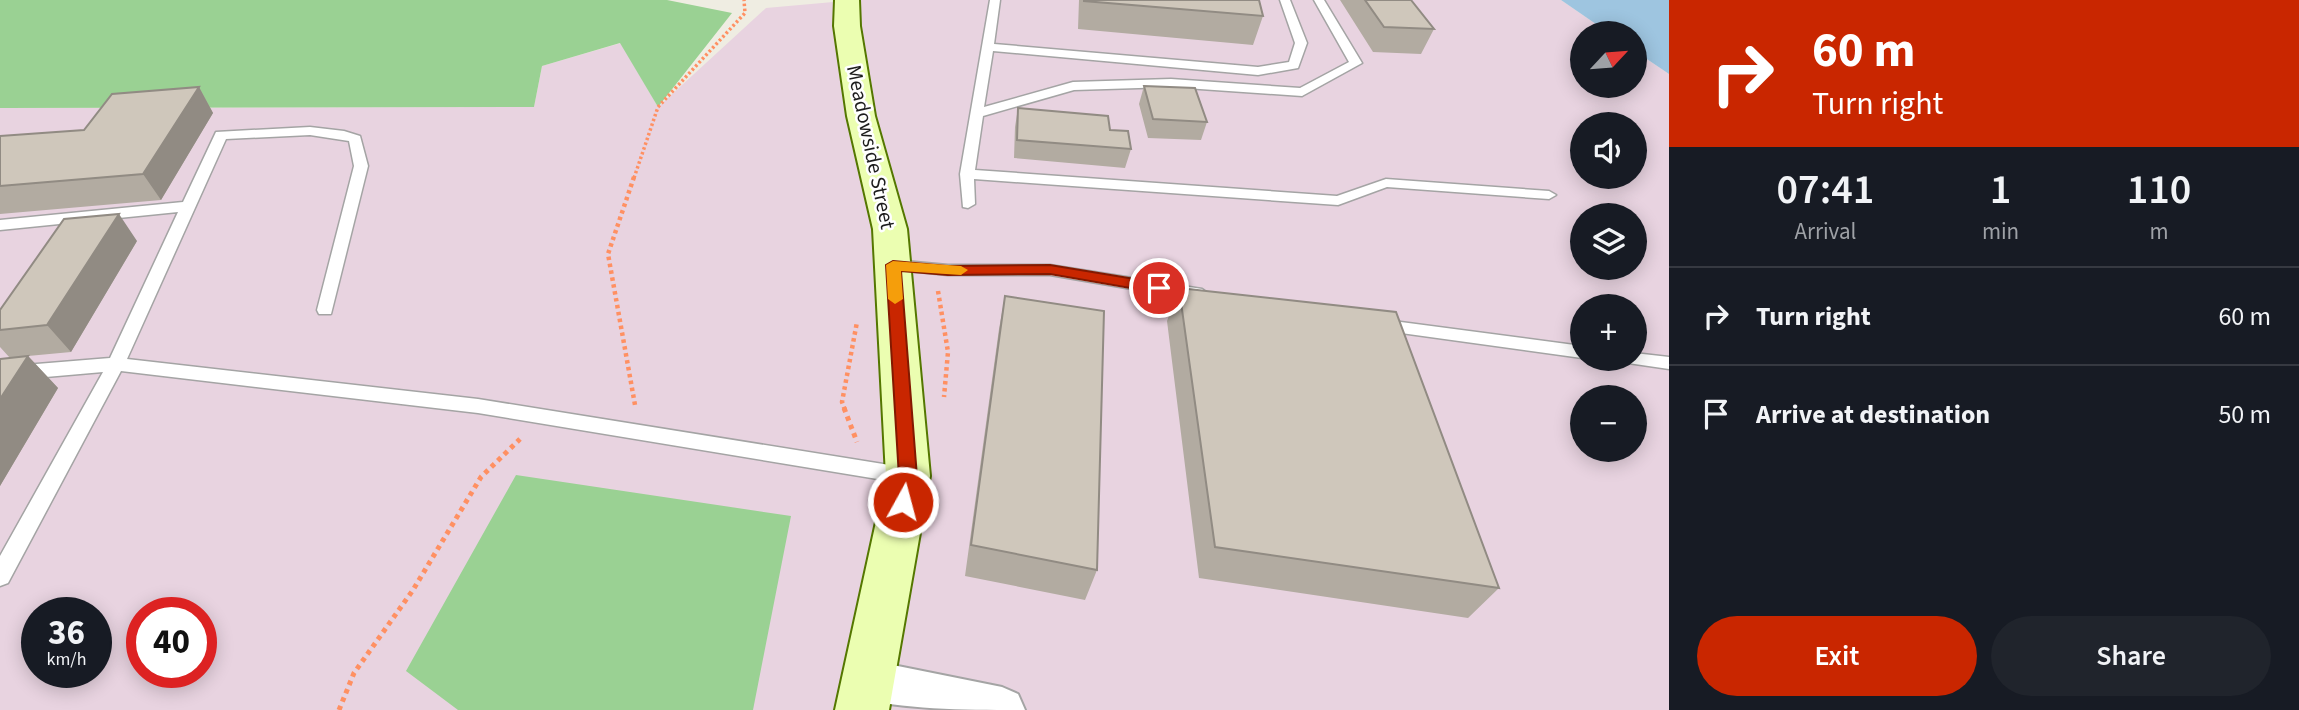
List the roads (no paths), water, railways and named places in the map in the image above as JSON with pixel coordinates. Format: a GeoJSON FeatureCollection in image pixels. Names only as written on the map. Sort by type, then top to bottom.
{"type":"FeatureCollection","features":[{"type":"Feature","properties":{"kind":"street","name":"Meadowside Street"},"geometry":{"type":"LineString","coordinates":[[847,0],[847,26],[861,116],[890,229],[908,477],[865,696]]}},
{"type":"Feature","properties":{"kind":"street"},"geometry":{"type":"LineString","coordinates":[[865,696],[1002,710]]}},
{"type":"Feature","properties":{"kind":"lane"},"geometry":{"type":"LineString","coordinates":[[968,204],[967,174],[979,113],[995,0]]}},
{"type":"Feature","properties":{"kind":"lane"},"geometry":{"type":"LineString","coordinates":[[987,47],[1258,71],[1294,65],[1301,43],[1285,0]]}},
{"type":"Feature","properties":{"kind":"lane"},"geometry":{"type":"LineString","coordinates":[[979,113],[1073,86],[1171,83],[1302,92],[1356,63],[1319,0]]}},
{"type":"Feature","properties":{"kind":"lane"},"geometry":{"type":"LineString","coordinates":[[0,576],[116,364],[221,135],[324,132],[345,133],[355,139],[361,166],[325,310]]}},
{"type":"Feature","properties":{"kind":"lane"},"geometry":{"type":"LineString","coordinates":[[967,174],[1338,201],[1387,183],[1549,195]]}},
{"type":"Feature","properties":{"kind":"lane"},"geometry":{"type":"LineString","coordinates":[[0,225],[189,206]]}},
{"type":"Feature","properties":{"kind":"lane"},"geometry":{"type":"LineString","coordinates":[[893,265],[948,270],[1050,270],[1214,297]]}},
{"type":"Feature","properties":{"kind":"lane"},"geometry":{"type":"LineString","coordinates":[[1364,323],[1570,350]]}},
{"type":"Feature","properties":{"kind":"lane"},"geometry":{"type":"LineString","coordinates":[[1647,360],[1669,363]]}},
{"type":"Feature","properties":{"kind":"lane"},"geometry":{"type":"LineString","coordinates":[[0,374],[116,364],[542,416],[639,430],[908,477]]}},
{"type":"Feature","properties":{"kind":"water"},"geometry":{"type":"Polygon","coordinates":[[[1561,0],[1669,0],[1669,74],[1647,59],[1647,21],[1592,21],[1561,0]]]}}]}
